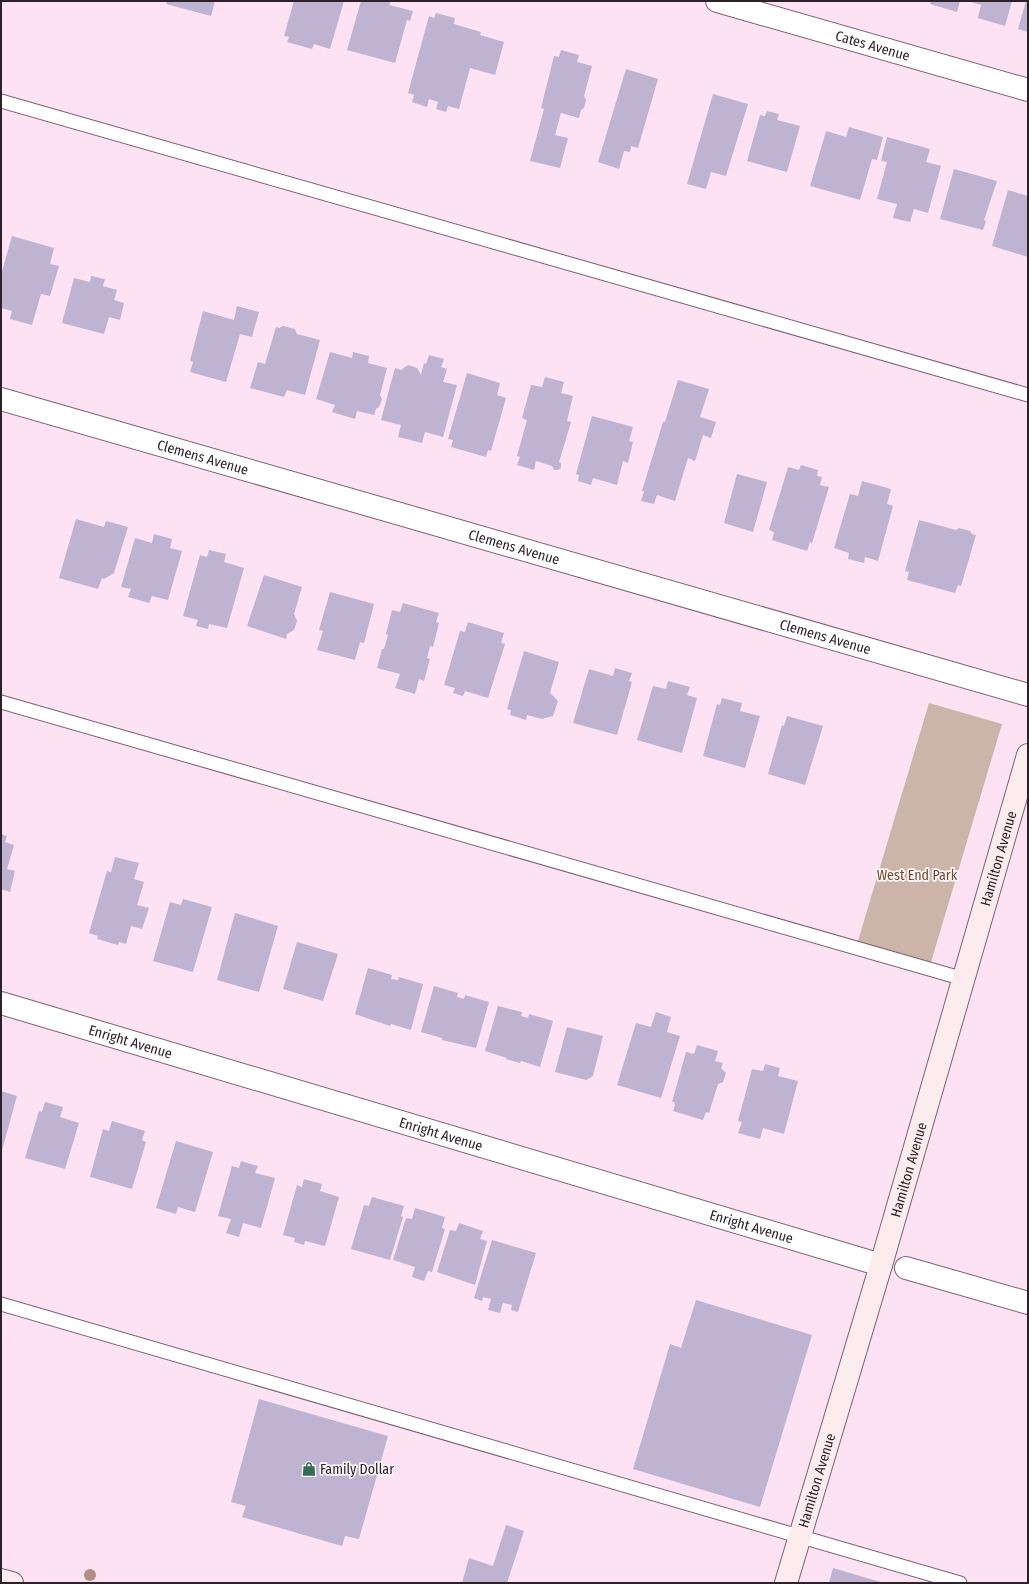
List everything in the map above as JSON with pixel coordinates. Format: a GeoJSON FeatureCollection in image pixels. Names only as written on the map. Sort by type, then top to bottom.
{"type":"FeatureCollection","features":[{"type":"Feature","properties":{"kind":"street","name":"Cates Avenue"},"geometry":{"type":"LineString","coordinates":[[717,1],[1028,90]]}},
{"type":"Feature","properties":{"kind":"street","name":"Clemens Avenue"},"geometry":{"type":"LineString","coordinates":[[1,399],[1028,695]]}},
{"type":"Feature","properties":{"kind":"street","name":"Hamilton Avenue"},"geometry":{"type":"LineString","coordinates":[[786,1583],[881,1265],[1028,755]]}},
{"type":"Feature","properties":{"kind":"street","name":"Enright Avenue"},"geometry":{"type":"LineString","coordinates":[[1,1002],[881,1265]]}},
{"type":"Feature","properties":{"kind":"street"},"geometry":{"type":"LineString","coordinates":[[906,1268],[1028,1303]]}},
{"type":"Feature","properties":{"kind":"street"},"geometry":{"type":"LineString","coordinates":[[1,1580],[12,1583]]}},
{"type":"Feature","properties":{"kind":"lane"},"geometry":{"type":"LineString","coordinates":[[1,101],[1028,396]]}},
{"type":"Feature","properties":{"kind":"lane"},"geometry":{"type":"LineString","coordinates":[[1,702],[964,979]]}},
{"type":"Feature","properties":{"kind":"lane"},"geometry":{"type":"LineString","coordinates":[[1,1304],[960,1583]]}},
{"type":"Feature","properties":{"kind":"green space","name":"West End Park"},"geometry":{"type":"Polygon","coordinates":[[[929,703],[1002,724],[931,962],[858,941],[929,703]]]}},
{"type":"Feature","properties":{"kind":"building"},"geometry":{"type":"Polygon","coordinates":[[[167,1],[215,1],[211,16],[166,4],[167,1]]]}},
{"type":"Feature","properties":{"kind":"building"},"geometry":{"type":"Polygon","coordinates":[[[294,1],[344,1],[330,49],[314,44],[312,49],[287,42],[289,37],[284,36],[294,1]]]}},
{"type":"Feature","properties":{"kind":"building"},"geometry":{"type":"Polygon","coordinates":[[[361,1],[391,1],[389,5],[413,11],[410,21],[407,20],[395,63],[347,50],[361,1]]]}},
{"type":"Feature","properties":{"kind":"building"},"geometry":{"type":"Polygon","coordinates":[[[931,1],[960,1],[957,12],[930,4],[931,1]]]}},
{"type":"Feature","properties":{"kind":"building"},"geometry":{"type":"Polygon","coordinates":[[[968,1],[1012,1],[1005,26],[978,18],[981,5],[968,1]]]}},
{"type":"Feature","properties":{"kind":"building"},"geometry":{"type":"Polygon","coordinates":[[[1026,1],[1028,1],[1028,32],[1018,29],[1026,1]]]}},
{"type":"Feature","properties":{"kind":"building"},"geometry":{"type":"Polygon","coordinates":[[[436,13],[455,18],[454,24],[481,32],[480,35],[504,42],[495,75],[470,68],[459,109],[448,106],[446,112],[436,109],[438,102],[429,99],[427,107],[412,102],[414,95],[408,93],[429,16],[434,18],[436,13]]]}},
{"type":"Feature","properties":{"kind":"building"},"geometry":{"type":"Polygon","coordinates":[[[561,50],[579,55],[577,62],[592,66],[584,96],[586,100],[584,108],[581,110],[579,118],[561,113],[555,135],[568,138],[560,168],[530,161],[544,109],[541,108],[554,56],[559,57],[561,50]]]}},
{"type":"Feature","properties":{"kind":"building"},"geometry":{"type":"Polygon","coordinates":[[[626,69],[658,79],[638,148],[631,146],[630,152],[624,151],[619,169],[598,162],[626,69]]]}},
{"type":"Feature","properties":{"kind":"building"},"geometry":{"type":"Polygon","coordinates":[[[713,94],[748,104],[726,176],[711,172],[706,189],[687,184],[713,94]]]}},
{"type":"Feature","properties":{"kind":"building"},"geometry":{"type":"Polygon","coordinates":[[[767,111],[779,114],[777,120],[800,126],[787,172],[747,161],[760,115],[765,116],[767,111]]]}},
{"type":"Feature","properties":{"kind":"building"},"geometry":{"type":"Polygon","coordinates":[[[849,127],[883,137],[877,160],[872,159],[860,200],[810,186],[826,131],[846,137],[849,127]]]}},
{"type":"Feature","properties":{"kind":"building"},"geometry":{"type":"Polygon","coordinates":[[[887,137],[930,149],[926,162],[941,166],[928,213],[914,209],[910,222],[893,218],[897,204],[877,199],[887,162],[881,161],[887,137]]]}},
{"type":"Feature","properties":{"kind":"building"},"geometry":{"type":"Polygon","coordinates":[[[954,169],[997,181],[984,220],[986,221],[983,230],[940,219],[954,169]]]}},
{"type":"Feature","properties":{"kind":"building"},"geometry":{"type":"Polygon","coordinates":[[[1008,190],[1028,196],[1028,257],[992,246],[1008,190]]]}},
{"type":"Feature","properties":{"kind":"building"},"geometry":{"type":"Polygon","coordinates":[[[12,236],[54,248],[50,264],[59,266],[50,296],[41,294],[32,325],[10,319],[12,311],[1,308],[1,275],[12,236]]]}},
{"type":"Feature","properties":{"kind":"building"},"geometry":{"type":"Polygon","coordinates":[[[91,276],[105,279],[103,286],[117,290],[114,300],[124,303],[120,320],[109,317],[104,334],[62,323],[74,278],[90,282],[91,276]]]}},
{"type":"Feature","properties":{"kind":"building"},"geometry":{"type":"Polygon","coordinates":[[[237,306],[259,312],[252,337],[240,334],[226,382],[190,372],[193,362],[190,361],[203,311],[234,320],[237,306]]]}},
{"type":"Feature","properties":{"kind":"building"},"geometry":{"type":"Polygon","coordinates":[[[283,326],[295,329],[297,334],[320,340],[305,395],[287,390],[284,397],[250,388],[258,362],[265,364],[276,327],[279,328],[283,326]]]}},
{"type":"Feature","properties":{"kind":"building"},"geometry":{"type":"Polygon","coordinates":[[[330,352],[352,358],[353,352],[369,356],[368,363],[387,368],[380,395],[382,399],[374,415],[357,411],[355,419],[332,412],[335,405],[316,399],[330,352]]]}},
{"type":"Feature","properties":{"kind":"building"},"geometry":{"type":"Polygon","coordinates":[[[429,355],[444,359],[441,367],[447,369],[443,382],[457,385],[443,437],[425,432],[422,443],[398,437],[401,425],[381,420],[395,368],[401,370],[408,365],[417,368],[421,375],[424,363],[426,364],[429,355]]]}},
{"type":"Feature","properties":{"kind":"building"},"geometry":{"type":"Polygon","coordinates":[[[467,373],[500,383],[497,395],[506,398],[491,451],[488,450],[486,457],[451,447],[453,440],[448,439],[467,373]]]}},
{"type":"Feature","properties":{"kind":"building"},"geometry":{"type":"Polygon","coordinates":[[[545,377],[564,382],[561,393],[573,396],[567,421],[571,422],[559,462],[561,463],[561,468],[558,470],[554,470],[552,466],[536,461],[534,470],[517,465],[520,457],[517,456],[527,420],[522,418],[531,385],[542,387],[545,377]]]}},
{"type":"Feature","properties":{"kind":"building"},"geometry":{"type":"Polygon","coordinates":[[[678,380],[709,389],[700,417],[716,422],[711,438],[703,435],[695,461],[688,458],[675,501],[657,495],[654,504],[641,501],[644,491],[642,491],[663,422],[665,422],[678,380]]]}},
{"type":"Feature","properties":{"kind":"building"},"geometry":{"type":"Polygon","coordinates":[[[592,416],[633,427],[629,441],[633,442],[628,463],[623,461],[617,485],[593,478],[591,485],[578,481],[579,475],[576,474],[592,416]]]}},
{"type":"Feature","properties":{"kind":"building"},"geometry":{"type":"Polygon","coordinates":[[[801,465],[818,470],[817,476],[822,477],[820,485],[829,487],[812,543],[810,542],[807,551],[772,540],[774,532],[769,530],[788,467],[799,470],[801,465]]]}},
{"type":"Feature","properties":{"kind":"building"},"geometry":{"type":"Polygon","coordinates":[[[737,474],[767,482],[753,532],[724,523],[737,474]]]}},
{"type":"Feature","properties":{"kind":"building"},"geometry":{"type":"Polygon","coordinates":[[[862,481],[891,489],[887,504],[893,506],[878,561],[865,557],[864,563],[848,559],[849,553],[834,548],[850,494],[858,496],[862,481]]]}},
{"type":"Feature","properties":{"kind":"building"},"geometry":{"type":"Polygon","coordinates":[[[76,519],[104,527],[106,521],[128,527],[114,573],[104,579],[102,578],[98,589],[59,578],[76,519]]]}},
{"type":"Feature","properties":{"kind":"building"},"geometry":{"type":"Polygon","coordinates":[[[919,520],[956,530],[959,528],[970,531],[972,534],[976,535],[961,586],[958,585],[955,593],[907,580],[909,572],[905,571],[919,520]]]}},
{"type":"Feature","properties":{"kind":"building"},"geometry":{"type":"Polygon","coordinates":[[[154,534],[172,539],[170,548],[182,551],[168,600],[152,596],[149,603],[128,597],[131,589],[121,587],[135,538],[152,543],[154,534]]]}},
{"type":"Feature","properties":{"kind":"building"},"geometry":{"type":"Polygon","coordinates":[[[209,550],[226,554],[224,562],[244,568],[227,628],[209,624],[208,629],[196,626],[198,620],[183,616],[200,555],[207,557],[209,550]]]}},
{"type":"Feature","properties":{"kind":"building"},"geometry":{"type":"Polygon","coordinates":[[[264,575],[302,587],[294,614],[297,621],[294,630],[287,634],[286,639],[247,626],[264,575]]]}},
{"type":"Feature","properties":{"kind":"building"},"geometry":{"type":"Polygon","coordinates":[[[330,592],[374,604],[364,643],[360,642],[355,660],[317,650],[323,631],[319,630],[330,592]]]}},
{"type":"Feature","properties":{"kind":"building"},"geometry":{"type":"Polygon","coordinates":[[[403,603],[439,613],[436,622],[439,623],[433,647],[430,646],[427,658],[430,659],[424,681],[419,679],[415,694],[395,688],[400,674],[377,668],[382,649],[384,649],[388,635],[386,634],[392,610],[400,612],[403,603]]]}},
{"type":"Feature","properties":{"kind":"building"},"geometry":{"type":"Polygon","coordinates":[[[468,622],[504,633],[501,643],[505,644],[488,698],[465,691],[463,696],[453,693],[455,688],[444,685],[460,631],[465,632],[468,622]]]}},
{"type":"Feature","properties":{"kind":"building"},"geometry":{"type":"Polygon","coordinates":[[[524,651],[559,662],[550,693],[558,701],[553,716],[542,719],[527,715],[526,720],[510,715],[511,710],[507,709],[524,651]]]}},
{"type":"Feature","properties":{"kind":"building"},"geometry":{"type":"Polygon","coordinates":[[[615,668],[632,673],[629,681],[632,682],[617,735],[573,723],[589,669],[613,676],[615,668]]]}},
{"type":"Feature","properties":{"kind":"building"},"geometry":{"type":"Polygon","coordinates":[[[668,681],[690,687],[687,695],[697,698],[682,753],[637,740],[653,686],[666,689],[668,681]]]}},
{"type":"Feature","properties":{"kind":"building"},"geometry":{"type":"Polygon","coordinates":[[[722,698],[742,703],[740,711],[760,716],[745,768],[703,756],[717,704],[720,705],[722,698]]]}},
{"type":"Feature","properties":{"kind":"building"},"geometry":{"type":"Polygon","coordinates":[[[787,716],[823,726],[805,785],[768,774],[782,725],[784,726],[787,716]]]}},
{"type":"Feature","properties":{"kind":"building"},"geometry":{"type":"Polygon","coordinates":[[[1,834],[7,836],[5,842],[14,845],[7,869],[15,871],[10,892],[1,889],[1,834]]]}},
{"type":"Feature","properties":{"kind":"building"},"geometry":{"type":"Polygon","coordinates":[[[115,857],[139,863],[134,879],[144,882],[137,905],[149,908],[142,929],[131,926],[126,944],[119,942],[118,945],[97,939],[98,936],[89,933],[107,871],[111,872],[115,857]]]}},
{"type":"Feature","properties":{"kind":"building"},"geometry":{"type":"Polygon","coordinates":[[[183,899],[212,907],[193,972],[153,961],[170,902],[181,905],[183,899]]]}},
{"type":"Feature","properties":{"kind":"building"},"geometry":{"type":"Polygon","coordinates":[[[235,913],[278,926],[259,992],[217,980],[235,913]]]}},
{"type":"Feature","properties":{"kind":"building"},"geometry":{"type":"Polygon","coordinates":[[[297,942],[338,954],[323,1001],[283,989],[297,942]]]}},
{"type":"Feature","properties":{"kind":"building"},"geometry":{"type":"Polygon","coordinates":[[[368,968],[392,975],[391,979],[398,980],[399,977],[423,984],[411,1030],[391,1024],[390,1026],[355,1014],[368,968]]]}},
{"type":"Feature","properties":{"kind":"building"},"geometry":{"type":"Polygon","coordinates":[[[434,986],[458,993],[457,997],[464,999],[465,995],[489,1002],[476,1048],[442,1040],[442,1038],[421,1032],[434,986]]]}},
{"type":"Feature","properties":{"kind":"building"},"geometry":{"type":"Polygon","coordinates":[[[498,1006],[522,1012],[521,1016],[528,1018],[529,1014],[553,1021],[540,1067],[521,1061],[520,1063],[506,1059],[507,1058],[485,1051],[498,1006]]]}},
{"type":"Feature","properties":{"kind":"building"},"geometry":{"type":"Polygon","coordinates":[[[656,1012],[671,1017],[667,1032],[680,1036],[661,1098],[617,1085],[636,1023],[651,1027],[656,1012]]]}},
{"type":"Feature","properties":{"kind":"building"},"geometry":{"type":"Polygon","coordinates":[[[567,1027],[603,1036],[593,1076],[586,1080],[555,1072],[567,1027]]]}},
{"type":"Feature","properties":{"kind":"building"},"geometry":{"type":"Polygon","coordinates":[[[697,1045],[718,1051],[715,1061],[723,1063],[721,1068],[726,1073],[723,1082],[718,1084],[709,1113],[706,1112],[703,1120],[673,1111],[675,1105],[674,1102],[672,1102],[686,1052],[694,1054],[697,1045]]]}},
{"type":"Feature","properties":{"kind":"building"},"geometry":{"type":"Polygon","coordinates":[[[765,1064],[780,1068],[778,1076],[798,1081],[784,1134],[763,1128],[760,1139],[738,1133],[742,1122],[738,1121],[752,1069],[763,1071],[765,1064]]]}},
{"type":"Feature","properties":{"kind":"building"},"geometry":{"type":"Polygon","coordinates":[[[1,1091],[17,1096],[1,1154],[1,1091]]]}},
{"type":"Feature","properties":{"kind":"building"},"geometry":{"type":"Polygon","coordinates":[[[45,1102],[63,1107],[60,1117],[79,1123],[65,1169],[25,1158],[39,1111],[42,1112],[45,1102]]]}},
{"type":"Feature","properties":{"kind":"building"},"geometry":{"type":"Polygon","coordinates":[[[112,1121],[145,1131],[142,1140],[146,1142],[132,1189],[90,1177],[103,1129],[109,1131],[112,1121]]]}},
{"type":"Feature","properties":{"kind":"building"},"geometry":{"type":"Polygon","coordinates":[[[176,1141],[213,1152],[195,1212],[178,1207],[176,1214],[156,1208],[176,1141]]]}},
{"type":"Feature","properties":{"kind":"building"},"geometry":{"type":"Polygon","coordinates":[[[241,1161],[258,1166],[255,1173],[275,1178],[261,1228],[243,1223],[239,1237],[226,1233],[231,1219],[218,1216],[232,1166],[239,1168],[241,1161]]]}},
{"type":"Feature","properties":{"kind":"building"},"geometry":{"type":"Polygon","coordinates":[[[304,1179],[322,1184],[320,1191],[339,1197],[325,1246],[305,1241],[304,1245],[294,1242],[295,1238],[283,1235],[297,1185],[302,1187],[304,1179]]]}},
{"type":"Feature","properties":{"kind":"building"},"geometry":{"type":"Polygon","coordinates":[[[372,1197],[404,1206],[401,1216],[403,1217],[390,1260],[351,1249],[364,1205],[369,1206],[372,1197]]]}},
{"type":"Feature","properties":{"kind":"building"},"geometry":{"type":"Polygon","coordinates":[[[415,1208],[445,1217],[442,1228],[445,1229],[432,1272],[428,1271],[424,1281],[412,1277],[415,1267],[393,1260],[406,1218],[412,1219],[415,1208]]]}},
{"type":"Feature","properties":{"kind":"building"},"geometry":{"type":"Polygon","coordinates":[[[459,1223],[483,1231],[480,1239],[487,1241],[475,1285],[437,1272],[450,1230],[456,1231],[459,1223]]]}},
{"type":"Feature","properties":{"kind":"building"},"geometry":{"type":"Polygon","coordinates":[[[492,1240],[536,1253],[518,1312],[511,1310],[512,1305],[503,1303],[500,1313],[488,1310],[491,1299],[483,1297],[482,1301],[474,1298],[492,1240]]]}},
{"type":"Feature","properties":{"kind":"building"},"geometry":{"type":"Polygon","coordinates":[[[696,1300],[812,1335],[760,1507],[633,1469],[670,1344],[681,1348],[696,1300]]]}},
{"type":"Feature","properties":{"kind":"building","name":"Family Dollar"},"geometry":{"type":"Polygon","coordinates":[[[259,1399],[388,1436],[359,1539],[345,1536],[342,1546],[242,1517],[246,1506],[231,1502],[259,1399]]]}},
{"type":"Feature","properties":{"kind":"building"},"geometry":{"type":"Polygon","coordinates":[[[506,1525],[524,1531],[507,1583],[462,1583],[469,1558],[493,1566],[506,1525]]]}},
{"type":"Feature","properties":{"kind":"building"},"geometry":{"type":"Polygon","coordinates":[[[833,1568],[884,1583],[829,1583],[833,1568]]]}},
{"type":"Feature","properties":{"kind":"place","name":"Family Dollar"},"geometry":{"type":"Point","coordinates":[309,1469]}}]}
